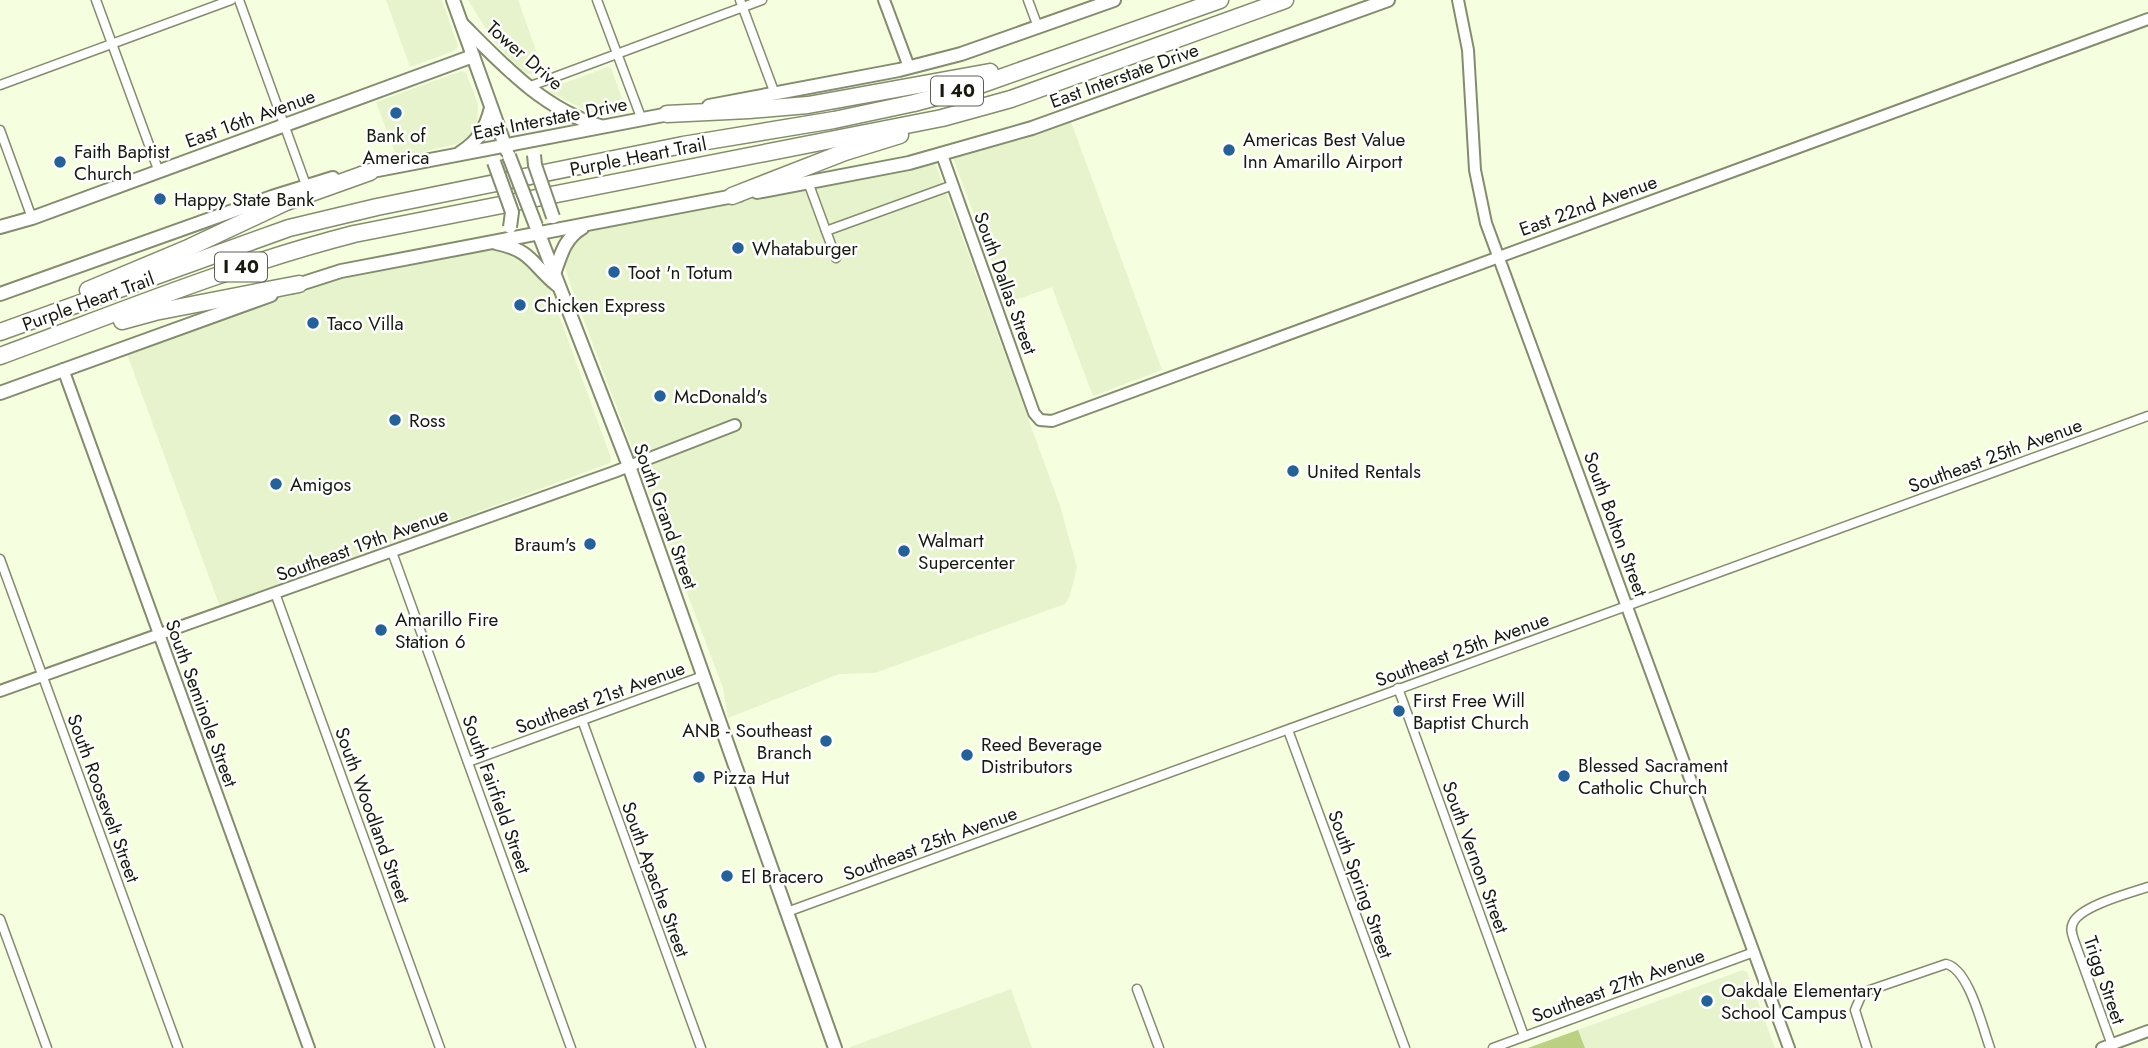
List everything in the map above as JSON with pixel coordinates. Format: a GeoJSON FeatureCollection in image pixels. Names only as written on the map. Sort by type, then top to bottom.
{"type":"FeatureCollection","features":[{"type":"Feature","properties":{"kind":"highway","name":"Purple Heart Trail"},"geometry":{"type":"LineString","coordinates":[[0,332],[227,249],[316,221],[683,145],[834,120],[914,103],[977,86],[1220,0]]}},
{"type":"Feature","properties":{"kind":"highway","name":"Purple Heart Trail"},"geometry":{"type":"LineString","coordinates":[[0,356],[248,265],[354,234],[936,119],[1011,99],[1285,0]]}},
{"type":"Feature","properties":{"kind":"highway"},"geometry":{"type":"LineString","coordinates":[[667,114],[808,105],[988,73],[1071,53]]}},
{"type":"Feature","properties":{"kind":"highway"},"geometry":{"type":"LineString","coordinates":[[732,196],[845,152],[967,111]]}},
{"type":"Feature","properties":{"kind":"highway"},"geometry":{"type":"LineString","coordinates":[[27,323],[90,289],[186,249],[247,219],[370,172]]}},
{"type":"Feature","properties":{"kind":"highway"},"geometry":{"type":"LineString","coordinates":[[58,334],[299,284]]}},
{"type":"Feature","properties":{"kind":"main road","name":"South Grand Street"},"geometry":{"type":"LineString","coordinates":[[453,0],[507,151],[629,466],[835,1048]]}},
{"type":"Feature","properties":{"kind":"main road","name":"East Interstate Drive"},"geometry":{"type":"LineString","coordinates":[[0,294],[337,177],[478,151],[507,151],[550,137],[909,67],[961,54],[1114,0]]}},
{"type":"Feature","properties":{"kind":"main road","name":"East Interstate Drive"},"geometry":{"type":"LineString","coordinates":[[0,393],[341,271],[538,230],[567,229],[942,155],[1032,128],[1388,0]]}},
{"type":"Feature","properties":{"kind":"main road","name":"Tower Drive"},"geometry":{"type":"LineString","coordinates":[[462,24],[528,87],[553,106],[580,120],[604,127]]}},
{"type":"Feature","properties":{"kind":"main road","name":"East 16th Avenue"},"geometry":{"type":"LineString","coordinates":[[0,228],[473,56]]}},
{"type":"Feature","properties":{"kind":"main road"},"geometry":{"type":"LineString","coordinates":[[454,156],[473,145],[481,134],[491,107]]}},
{"type":"Feature","properties":{"kind":"main road"},"geometry":{"type":"LineString","coordinates":[[550,137],[534,155],[535,165],[553,217],[567,229]]}},
{"type":"Feature","properties":{"kind":"main road"},"geometry":{"type":"LineString","coordinates":[[478,151],[494,162],[512,212],[510,227],[495,241],[522,252],[537,263],[548,278],[557,280],[562,250],[568,239],[589,224]]}},
{"type":"Feature","properties":{"kind":"street"},"geometry":{"type":"LineString","coordinates":[[96,0],[159,172]]}},
{"type":"Feature","properties":{"kind":"street"},"geometry":{"type":"LineString","coordinates":[[0,85],[231,0]]}},
{"type":"Feature","properties":{"kind":"street"},"geometry":{"type":"LineString","coordinates":[[239,0],[306,186]]}},
{"type":"Feature","properties":{"kind":"street"},"geometry":{"type":"LineString","coordinates":[[597,0],[642,120]]}},
{"type":"Feature","properties":{"kind":"street"},"geometry":{"type":"LineString","coordinates":[[528,87],[742,4],[762,0]]}},
{"type":"Feature","properties":{"kind":"street"},"geometry":{"type":"LineString","coordinates":[[884,0],[909,67]]}},
{"type":"Feature","properties":{"kind":"street"},"geometry":{"type":"LineString","coordinates":[[1028,0],[1038,27]]}},
{"type":"Feature","properties":{"kind":"street","name":"South Bolton Street"},"geometry":{"type":"LineString","coordinates":[[1458,0],[1468,50],[1479,197],[1789,1048]]}},
{"type":"Feature","properties":{"kind":"street"},"geometry":{"type":"LineString","coordinates":[[742,4],[775,93]]}},
{"type":"Feature","properties":{"kind":"street","name":"East 22nd Avenue"},"geometry":{"type":"LineString","coordinates":[[1041,420],[1052,421],[2148,19]]}},
{"type":"Feature","properties":{"kind":"street"},"geometry":{"type":"LineString","coordinates":[[0,130],[32,218]]}},
{"type":"Feature","properties":{"kind":"street","name":"South Dallas Street"},"geometry":{"type":"LineString","coordinates":[[942,155],[1034,413],[1041,420]]}},
{"type":"Feature","properties":{"kind":"street"},"geometry":{"type":"LineString","coordinates":[[808,182],[836,258]]}},
{"type":"Feature","properties":{"kind":"street"},"geometry":{"type":"LineString","coordinates":[[826,231],[953,186]]}},
{"type":"Feature","properties":{"kind":"street","name":"South Seminole Street"},"geometry":{"type":"LineString","coordinates":[[62,369],[309,1048]]}},
{"type":"Feature","properties":{"kind":"street","name":"Southeast 25th Avenue"},"geometry":{"type":"LineString","coordinates":[[788,912],[2148,416]]}},
{"type":"Feature","properties":{"kind":"street","name":"Southeast 19th Avenue"},"geometry":{"type":"LineString","coordinates":[[0,691],[629,466],[735,425]]}},
{"type":"Feature","properties":{"kind":"street","name":"South Fairfield Street"},"geometry":{"type":"LineString","coordinates":[[391,552],[571,1048]]}},
{"type":"Feature","properties":{"kind":"street","name":"South Roosevelt Street"},"geometry":{"type":"LineString","coordinates":[[0,559],[178,1048]]}},
{"type":"Feature","properties":{"kind":"street","name":"South Woodland Street"},"geometry":{"type":"LineString","coordinates":[[275,593],[440,1048]]}},
{"type":"Feature","properties":{"kind":"street","name":"Southeast 21st Avenue"},"geometry":{"type":"LineString","coordinates":[[468,762],[703,676]]}},
{"type":"Feature","properties":{"kind":"street","name":"South Vernon Street"},"geometry":{"type":"LineString","coordinates":[[1398,688],[1524,1036]]}},
{"type":"Feature","properties":{"kind":"street","name":"South Apache Street"},"geometry":{"type":"LineString","coordinates":[[582,720],[701,1048]]}},
{"type":"Feature","properties":{"kind":"street","name":"South Spring Street"},"geometry":{"type":"LineString","coordinates":[[1288,730],[1405,1048]]}},
{"type":"Feature","properties":{"kind":"street","name":"Trigg Street"},"geometry":{"type":"LineString","coordinates":[[2109,1047],[2071,928],[2073,921],[2086,910],[2148,887]]}},
{"type":"Feature","properties":{"kind":"street"},"geometry":{"type":"LineString","coordinates":[[0,919],[47,1048]]}},
{"type":"Feature","properties":{"kind":"street","name":"Southeast 27th Avenue"},"geometry":{"type":"LineString","coordinates":[[1493,1048],[1754,952]]}},
{"type":"Feature","properties":{"kind":"street"},"geometry":{"type":"LineString","coordinates":[[1867,1048],[1856,1019],[1856,1002],[1870,990],[1936,966],[1953,965],[1965,981],[1990,1048]]}},
{"type":"Feature","properties":{"kind":"street"},"geometry":{"type":"LineString","coordinates":[[1137,989],[1159,1048]]}},
{"type":"Feature","properties":{"kind":"street"},"geometry":{"type":"LineString","coordinates":[[2109,1047],[2148,1031]]}},
{"type":"Feature","properties":{"kind":"shaded area"},"geometry":{"type":"Polygon","coordinates":[[[386,0],[442,0],[458,46],[454,51],[410,67],[386,0]]]}},
{"type":"Feature","properties":{"kind":"shaded area"},"geometry":{"type":"Polygon","coordinates":[[[468,0],[518,0],[543,70],[524,73],[495,43],[468,0]]]}},
{"type":"Feature","properties":{"kind":"shaded area"},"geometry":{"type":"Polygon","coordinates":[[[611,68],[626,110],[623,113],[610,116],[593,114],[550,92],[551,88],[611,68]]]}},
{"type":"Feature","properties":{"kind":"shaded area"},"geometry":{"type":"Polygon","coordinates":[[[462,71],[466,73],[478,104],[477,123],[473,130],[456,144],[397,158],[376,102],[462,71]]]}},
{"type":"Feature","properties":{"kind":"shaded area"},"geometry":{"type":"Polygon","coordinates":[[[1070,119],[1162,370],[1093,396],[1052,287],[1007,303],[952,155],[1070,119]]]}},
{"type":"Feature","properties":{"kind":"shaded area"},"geometry":{"type":"Polygon","coordinates":[[[930,163],[936,165],[1060,506],[1077,567],[1070,595],[1065,604],[875,673],[839,674],[728,718],[723,688],[569,281],[564,262],[570,243],[585,231],[930,163]]]}},
{"type":"Feature","properties":{"kind":"shaded area"},"geometry":{"type":"Polygon","coordinates":[[[494,247],[512,251],[545,277],[611,458],[610,463],[220,607],[127,354],[328,279],[494,247]]]}},
{"type":"Feature","properties":{"kind":"shaded area","name":"Oakdale Elementary School Campus"},"geometry":{"type":"Polygon","coordinates":[[[1743,970],[1747,972],[1775,1048],[1528,1048],[1743,970]]]}},
{"type":"Feature","properties":{"kind":"shaded area"},"geometry":{"type":"Polygon","coordinates":[[[1011,989],[1032,1048],[850,1048],[850,1047],[1011,989]]]}},
{"type":"Feature","properties":{"kind":"green space"},"geometry":{"type":"Polygon","coordinates":[[[1578,1030],[1585,1048],[1528,1048],[1578,1030]]]}},
{"type":"Feature","properties":{"kind":"place","name":"Bank of America"},"geometry":{"type":"Point","coordinates":[396,113]}},
{"type":"Feature","properties":{"kind":"place","name":"Americas Best Value Inn Amarillo Airport"},"geometry":{"type":"Point","coordinates":[1229,150]}},
{"type":"Feature","properties":{"kind":"place","name":"Faith Baptist Church"},"geometry":{"type":"Point","coordinates":[60,162]}},
{"type":"Feature","properties":{"kind":"place","name":"Happy State Bank"},"geometry":{"type":"Point","coordinates":[160,199]}},
{"type":"Feature","properties":{"kind":"place","name":"Whataburger"},"geometry":{"type":"Point","coordinates":[738,248]}},
{"type":"Feature","properties":{"kind":"place","name":"Toot 'n Totum"},"geometry":{"type":"Point","coordinates":[614,272]}},
{"type":"Feature","properties":{"kind":"place","name":"Chicken Express"},"geometry":{"type":"Point","coordinates":[520,305]}},
{"type":"Feature","properties":{"kind":"place","name":"Taco Villa"},"geometry":{"type":"Point","coordinates":[313,323]}},
{"type":"Feature","properties":{"kind":"place","name":"McDonald's"},"geometry":{"type":"Point","coordinates":[660,396]}},
{"type":"Feature","properties":{"kind":"place","name":"Ross"},"geometry":{"type":"Point","coordinates":[395,420]}},
{"type":"Feature","properties":{"kind":"place","name":"United Rentals"},"geometry":{"type":"Point","coordinates":[1293,471]}},
{"type":"Feature","properties":{"kind":"place","name":"Amigos"},"geometry":{"type":"Point","coordinates":[276,484]}},
{"type":"Feature","properties":{"kind":"place","name":"Braum's"},"geometry":{"type":"Point","coordinates":[590,544]}},
{"type":"Feature","properties":{"kind":"place","name":"Walmart Supercenter"},"geometry":{"type":"Point","coordinates":[904,551]}},
{"type":"Feature","properties":{"kind":"place","name":"Amarillo Fire Station 6"},"geometry":{"type":"Point","coordinates":[381,630]}},
{"type":"Feature","properties":{"kind":"place","name":"First Free Will Baptist Church"},"geometry":{"type":"Point","coordinates":[1399,711]}},
{"type":"Feature","properties":{"kind":"place","name":"ANB - Southeast Branch"},"geometry":{"type":"Point","coordinates":[826,741]}},
{"type":"Feature","properties":{"kind":"place","name":"Reed Beverage Distributors"},"geometry":{"type":"Point","coordinates":[967,755]}},
{"type":"Feature","properties":{"kind":"place","name":"Blessed Sacrament Catholic Church"},"geometry":{"type":"Point","coordinates":[1564,776]}},
{"type":"Feature","properties":{"kind":"place","name":"Pizza Hut"},"geometry":{"type":"Point","coordinates":[699,777]}},
{"type":"Feature","properties":{"kind":"place","name":"El Bracero"},"geometry":{"type":"Point","coordinates":[727,876]}},
{"type":"Feature","properties":{"kind":"place","name":"Oakdale Elementary School Campus"},"geometry":{"type":"Point","coordinates":[1707,1001]}}]}
